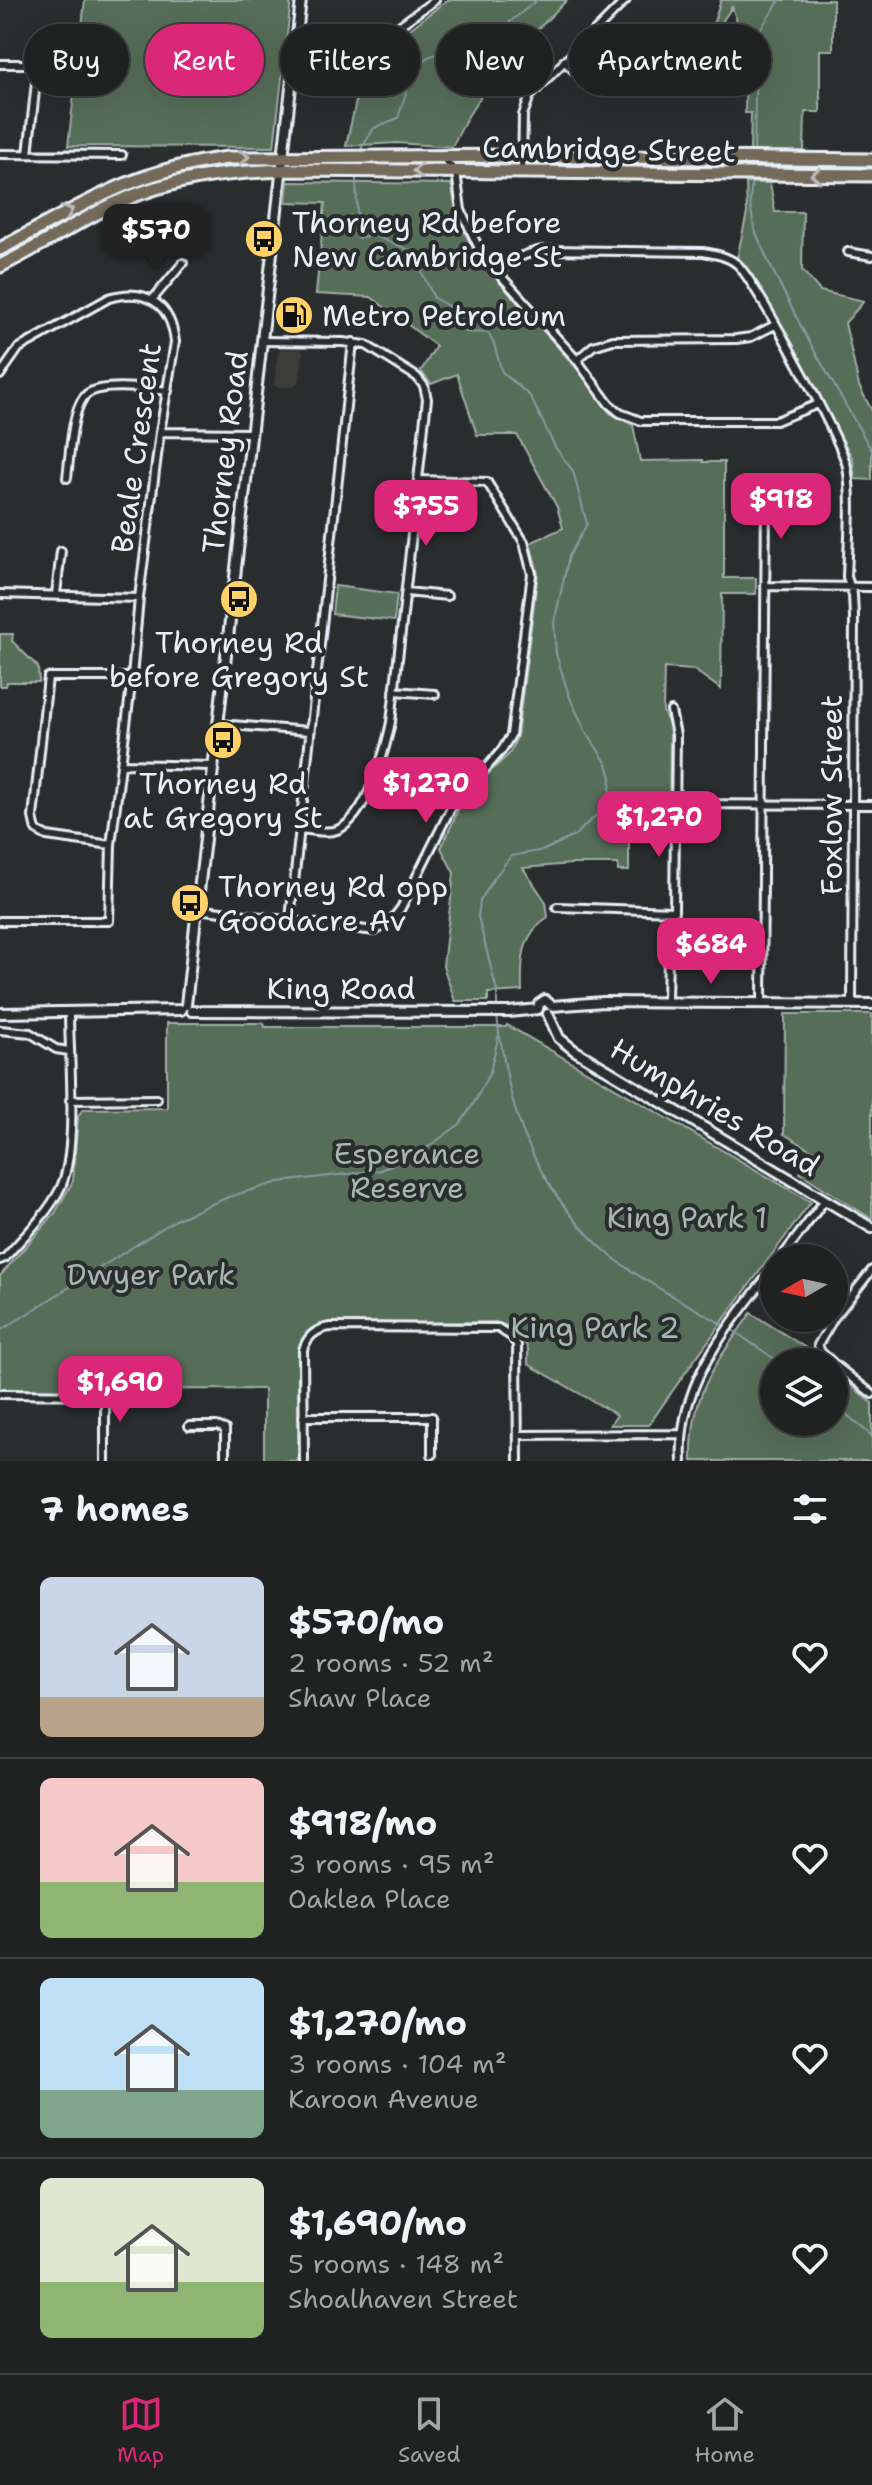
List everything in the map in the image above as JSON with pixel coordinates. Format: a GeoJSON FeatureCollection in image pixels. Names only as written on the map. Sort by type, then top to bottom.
{"type":"FeatureCollection","features":[{"type":"Feature","properties":{"kind":"highway","name":"Cambridge Street"},"geometry":{"type":"LineString","coordinates":[[0,249],[89,200],[147,175],[206,161],[283,156],[872,160]]}},
{"type":"Feature","properties":{"kind":"highway","name":"Cambridge Street"},"geometry":{"type":"LineString","coordinates":[[0,266],[108,207],[198,177],[281,170],[872,175]]}},
{"type":"Feature","properties":{"kind":"street","name":"Thorney Road"},"geometry":{"type":"LineString","coordinates":[[299,24],[301,0]]}},
{"type":"Feature","properties":{"kind":"street"},"geometry":{"type":"LineString","coordinates":[[417,0],[423,9]]}},
{"type":"Feature","properties":{"kind":"street"},"geometry":{"type":"LineString","coordinates":[[402,24],[435,0]]}},
{"type":"Feature","properties":{"kind":"street"},"geometry":{"type":"LineString","coordinates":[[522,171],[525,108],[534,91],[626,0]]}},
{"type":"Feature","properties":{"kind":"street"},"geometry":{"type":"LineString","coordinates":[[564,61],[569,66]]}},
{"type":"Feature","properties":{"kind":"street"},"geometry":{"type":"LineString","coordinates":[[0,64],[38,64],[28,154]]}},
{"type":"Feature","properties":{"kind":"street","name":"Thorney Road"},"geometry":{"type":"LineString","coordinates":[[186,1008],[290,96]]}},
{"type":"Feature","properties":{"kind":"street"},"geometry":{"type":"LineString","coordinates":[[872,153],[872,160]]}},
{"type":"Feature","properties":{"kind":"street"},"geometry":{"type":"LineString","coordinates":[[0,154],[122,155]]}},
{"type":"Feature","properties":{"kind":"street"},"geometry":{"type":"LineString","coordinates":[[441,156],[456,172],[461,210],[482,255],[577,360],[609,404],[620,413],[641,421],[776,421],[818,404]]}},
{"type":"Feature","properties":{"kind":"street","name":"Foxlow Street"},"geometry":{"type":"LineString","coordinates":[[498,272],[513,259],[544,250],[712,253],[735,263],[746,275],[818,404],[846,463],[847,577],[853,595],[854,616],[852,1004]]}},
{"type":"Feature","properties":{"kind":"street"},"geometry":{"type":"LineString","coordinates":[[848,252],[872,256]]}},
{"type":"Feature","properties":{"kind":"street"},"geometry":{"type":"LineString","coordinates":[[152,300],[183,263]]}},
{"type":"Feature","properties":{"kind":"street","name":"Beale Crescent"},"geometry":{"type":"LineString","coordinates":[[0,375],[19,348],[109,298],[132,294],[152,300],[169,317],[174,330],[175,342],[160,432],[111,845],[109,921],[0,921]]}},
{"type":"Feature","properties":{"kind":"street"},"geometry":{"type":"LineString","coordinates":[[577,360],[593,346],[613,340],[736,339],[751,337],[775,325]]}},
{"type":"Feature","properties":{"kind":"street"},"geometry":{"type":"LineString","coordinates":[[262,341],[353,342],[366,345],[414,374],[424,386],[427,404],[385,752],[362,805],[346,825],[333,832],[300,829]]}},
{"type":"Feature","properties":{"kind":"street"},"geometry":{"type":"LineString","coordinates":[[290,919],[353,342]]}},
{"type":"Feature","properties":{"kind":"street"},"geometry":{"type":"LineString","coordinates":[[67,478],[78,406],[88,393],[120,387],[168,391]]}},
{"type":"Feature","properties":{"kind":"street"},"geometry":{"type":"LineString","coordinates":[[160,432],[251,433]]}},
{"type":"Feature","properties":{"kind":"street"},"geometry":{"type":"LineString","coordinates":[[197,909],[375,931],[391,921],[401,908],[451,808],[502,750],[511,735],[532,570],[524,542],[487,481],[419,480]]}},
{"type":"Feature","properties":{"kind":"street"},"geometry":{"type":"LineString","coordinates":[[762,1002],[766,496]]}},
{"type":"Feature","properties":{"kind":"street"},"geometry":{"type":"LineString","coordinates":[[56,594],[61,551]]}},
{"type":"Feature","properties":{"kind":"street"},"geometry":{"type":"LineString","coordinates":[[765,586],[872,587]]}},
{"type":"Feature","properties":{"kind":"street"},"geometry":{"type":"LineString","coordinates":[[406,592],[447,596]]}},
{"type":"Feature","properties":{"kind":"street"},"geometry":{"type":"LineString","coordinates":[[0,594],[139,598]]}},
{"type":"Feature","properties":{"kind":"street"},"geometry":{"type":"LineString","coordinates":[[111,845],[47,836],[36,830],[33,817],[48,677],[132,677]]}},
{"type":"Feature","properties":{"kind":"street"},"geometry":{"type":"LineString","coordinates":[[394,691],[435,694]]}},
{"type":"Feature","properties":{"kind":"street"},"geometry":{"type":"LineString","coordinates":[[667,1002],[668,954],[674,911],[676,735],[671,711]]}},
{"type":"Feature","properties":{"kind":"street"},"geometry":{"type":"LineString","coordinates":[[218,724],[309,731]]}},
{"type":"Feature","properties":{"kind":"street"},"geometry":{"type":"LineString","coordinates":[[122,764],[213,766]]}},
{"type":"Feature","properties":{"kind":"street"},"geometry":{"type":"LineString","coordinates":[[675,804],[872,805]]}},
{"type":"Feature","properties":{"kind":"street"},"geometry":{"type":"LineString","coordinates":[[557,907],[674,911]]}},
{"type":"Feature","properties":{"kind":"street"},"geometry":{"type":"LineString","coordinates":[[550,1010],[603,1002],[872,1004]]}},
{"type":"Feature","properties":{"kind":"street","name":"King Road"},"geometry":{"type":"LineString","coordinates":[[0,1013],[186,1008],[489,1012],[538,1009],[542,1014],[550,1010]]}},
{"type":"Feature","properties":{"kind":"street","name":"Humphries Road"},"geometry":{"type":"LineString","coordinates":[[550,1010],[559,1038],[574,1050],[872,1228]]}},
{"type":"Feature","properties":{"kind":"street"},"geometry":{"type":"LineString","coordinates":[[0,1260],[46,1212],[63,1184],[69,1159],[69,1013]]}},
{"type":"Feature","properties":{"kind":"street"},"geometry":{"type":"LineString","coordinates":[[0,1030],[30,1033],[56,1049],[69,1051]]}},
{"type":"Feature","properties":{"kind":"street"},"geometry":{"type":"LineString","coordinates":[[70,1100],[157,1099]]}},
{"type":"Feature","properties":{"kind":"street"},"geometry":{"type":"LineString","coordinates":[[792,1244],[825,1200]]}},
{"type":"Feature","properties":{"kind":"street"},"geometry":{"type":"LineString","coordinates":[[848,1300],[872,1270]]}},
{"type":"Feature","properties":{"kind":"street"},"geometry":{"type":"LineString","coordinates":[[682,1461],[680,1434],[690,1392],[720,1339],[760,1286]]}},
{"type":"Feature","properties":{"kind":"street"},"geometry":{"type":"LineString","coordinates":[[304,1461],[303,1350],[308,1339],[320,1329],[498,1328],[512,1337],[517,1345],[518,1461]]}},
{"type":"Feature","properties":{"kind":"street"},"geometry":{"type":"LineString","coordinates":[[848,1374],[871,1391]]}},
{"type":"Feature","properties":{"kind":"street"},"geometry":{"type":"LineString","coordinates":[[0,1394],[95,1394],[102,1397],[105,1405],[105,1461]]}},
{"type":"Feature","properties":{"kind":"street"},"geometry":{"type":"LineString","coordinates":[[303,1417],[432,1417],[432,1455]]}},
{"type":"Feature","properties":{"kind":"street"},"geometry":{"type":"LineString","coordinates":[[189,1426],[225,1429],[225,1461]]}},
{"type":"Feature","properties":{"kind":"street"},"geometry":{"type":"LineString","coordinates":[[518,1435],[680,1434]]}},
{"type":"Feature","properties":{"kind":"shaded area"},"geometry":{"type":"Polygon","coordinates":[[[301,349],[303,352],[300,380],[293,387],[276,387],[274,384],[278,351],[301,349]]]}},
{"type":"Feature","properties":{"kind":"green space"},"geometry":{"type":"Polygon","coordinates":[[[85,0],[291,0],[288,24],[280,24],[280,95],[274,147],[68,146],[74,96],[129,96],[129,24],[82,24],[85,0]]]}},
{"type":"Feature","properties":{"kind":"green space"},"geometry":{"type":"Polygon","coordinates":[[[447,0],[567,0],[543,24],[436,24],[436,96],[481,96],[452,147],[397,143],[346,146],[357,96],[420,96],[420,24],[416,24],[447,0]]]}},
{"type":"Feature","properties":{"kind":"green space"},"geometry":{"type":"Polygon","coordinates":[[[721,0],[833,0],[833,50],[820,50],[820,112],[805,112],[804,151],[750,151],[751,113],[745,113],[745,96],[771,96],[771,24],[738,24],[732,7],[721,24],[713,24],[721,0]]]}},
{"type":"Feature","properties":{"kind":"green space"},"geometry":{"type":"Polygon","coordinates":[[[288,182],[451,184],[459,223],[481,262],[582,374],[610,413],[633,425],[640,461],[724,462],[724,578],[756,578],[756,594],[722,594],[721,689],[694,670],[664,668],[663,712],[670,726],[669,839],[629,840],[629,871],[618,871],[618,864],[523,868],[546,902],[548,917],[532,932],[524,950],[522,991],[488,993],[488,1001],[455,1001],[443,966],[454,873],[441,848],[464,797],[510,753],[517,737],[538,573],[530,543],[563,528],[557,507],[517,435],[477,435],[457,374],[431,384],[421,371],[436,346],[371,297],[316,294],[325,203],[286,202],[288,182]]]}},
{"type":"Feature","properties":{"kind":"green space"},"geometry":{"type":"Polygon","coordinates":[[[746,183],[770,183],[775,212],[803,212],[802,270],[820,291],[864,301],[845,323],[859,386],[872,411],[872,480],[855,479],[853,459],[758,284],[737,258],[747,213],[746,183]]]}},
{"type":"Feature","properties":{"kind":"green space"},"geometry":{"type":"Polygon","coordinates":[[[335,586],[397,594],[394,621],[332,614],[335,586]]]}},
{"type":"Feature","properties":{"kind":"green space"},"geometry":{"type":"Polygon","coordinates":[[[0,634],[13,634],[12,641],[38,667],[39,682],[7,682],[6,686],[0,686],[0,634]]]}},
{"type":"Feature","properties":{"kind":"green space"},"geometry":{"type":"Polygon","coordinates":[[[785,1014],[872,1014],[872,1219],[800,1173],[813,1151],[784,1134],[785,1014]]]}},
{"type":"Feature","properties":{"kind":"green space"},"geometry":{"type":"Polygon","coordinates":[[[167,1023],[264,1023],[265,1027],[507,1025],[811,1202],[780,1244],[760,1244],[760,1271],[649,1425],[610,1425],[617,1415],[528,1364],[528,1349],[517,1329],[495,1322],[325,1324],[304,1337],[298,1351],[298,1461],[264,1461],[264,1389],[0,1390],[0,1276],[55,1213],[73,1181],[78,1116],[83,1109],[167,1108],[167,1023]]]}},
{"type":"Feature","properties":{"kind":"green space"},"geometry":{"type":"Polygon","coordinates":[[[751,1313],[760,1319],[760,1332],[781,1332],[806,1348],[760,1348],[760,1436],[848,1436],[848,1383],[872,1403],[872,1461],[692,1461],[695,1417],[700,1398],[716,1365],[751,1313]]]}},
{"type":"Feature","properties":{"kind":"waterway"},"geometry":{"type":"LineString","coordinates":[[360,151],[374,128],[398,118],[411,77],[426,58],[505,26],[537,0]]}},
{"type":"Feature","properties":{"kind":"waterway"},"geometry":{"type":"LineString","coordinates":[[754,156],[756,51],[760,30],[780,0]]}},
{"type":"Feature","properties":{"kind":"waterway"},"geometry":{"type":"LineString","coordinates":[[356,177],[358,238],[372,235],[412,251],[434,298],[450,307],[465,332],[488,333],[502,372],[530,396],[555,447],[573,471],[587,524],[569,556],[554,623],[556,654],[570,698],[585,730],[607,764],[611,777],[610,790],[604,808],[574,836],[544,850],[511,856],[480,901],[478,917],[497,991],[497,1007]]}},
{"type":"Feature","properties":{"kind":"waterway"},"geometry":{"type":"LineString","coordinates":[[752,178],[750,203],[754,228],[768,261],[806,336],[872,451]]}},
{"type":"Feature","properties":{"kind":"waterway"},"geometry":{"type":"LineString","coordinates":[[0,1331],[177,1219],[228,1197],[279,1182],[381,1170],[428,1147],[460,1124],[474,1103],[490,1072],[499,1034],[497,1014]]}},
{"type":"Feature","properties":{"kind":"waterway"},"geometry":{"type":"LineString","coordinates":[[500,1037],[510,1091],[523,1131],[543,1174],[570,1213],[602,1248],[632,1272],[725,1326]]}},
{"type":"Feature","properties":{"kind":"waterway"},"geometry":{"type":"LineString","coordinates":[[731,1329],[760,1349]]}},
{"type":"Feature","properties":{"kind":"waterway"},"geometry":{"type":"LineString","coordinates":[[848,1416],[872,1436]]}},
{"type":"Feature","properties":{"kind":"place","name":"Thorney Rd before New Cambridge St"},"geometry":{"type":"Point","coordinates":[264,239]}},
{"type":"Feature","properties":{"kind":"place","name":"Metro Petroleum"},"geometry":{"type":"Point","coordinates":[294,315]}},
{"type":"Feature","properties":{"kind":"place","name":"Thorney Rd before Gregory St"},"geometry":{"type":"Point","coordinates":[239,599]}},
{"type":"Feature","properties":{"kind":"place","name":"Thorney Rd at Gregory St"},"geometry":{"type":"Point","coordinates":[223,740]}},
{"type":"Feature","properties":{"kind":"place","name":"Thorney Rd opp Goodacre Av"},"geometry":{"type":"Point","coordinates":[190,903]}},
{"type":"Feature","properties":{"kind":"park label","name":"Esperance Reserve"},"geometry":{"type":"Point","coordinates":[407,1170]}},
{"type":"Feature","properties":{"kind":"park label","name":"King Park 1"},"geometry":{"type":"Point","coordinates":[687,1217]}},
{"type":"Feature","properties":{"kind":"park label","name":"Dwyer Park"},"geometry":{"type":"Point","coordinates":[151,1274]}},
{"type":"Feature","properties":{"kind":"park label","name":"King Park 2"},"geometry":{"type":"Point","coordinates":[595,1327]}}]}
